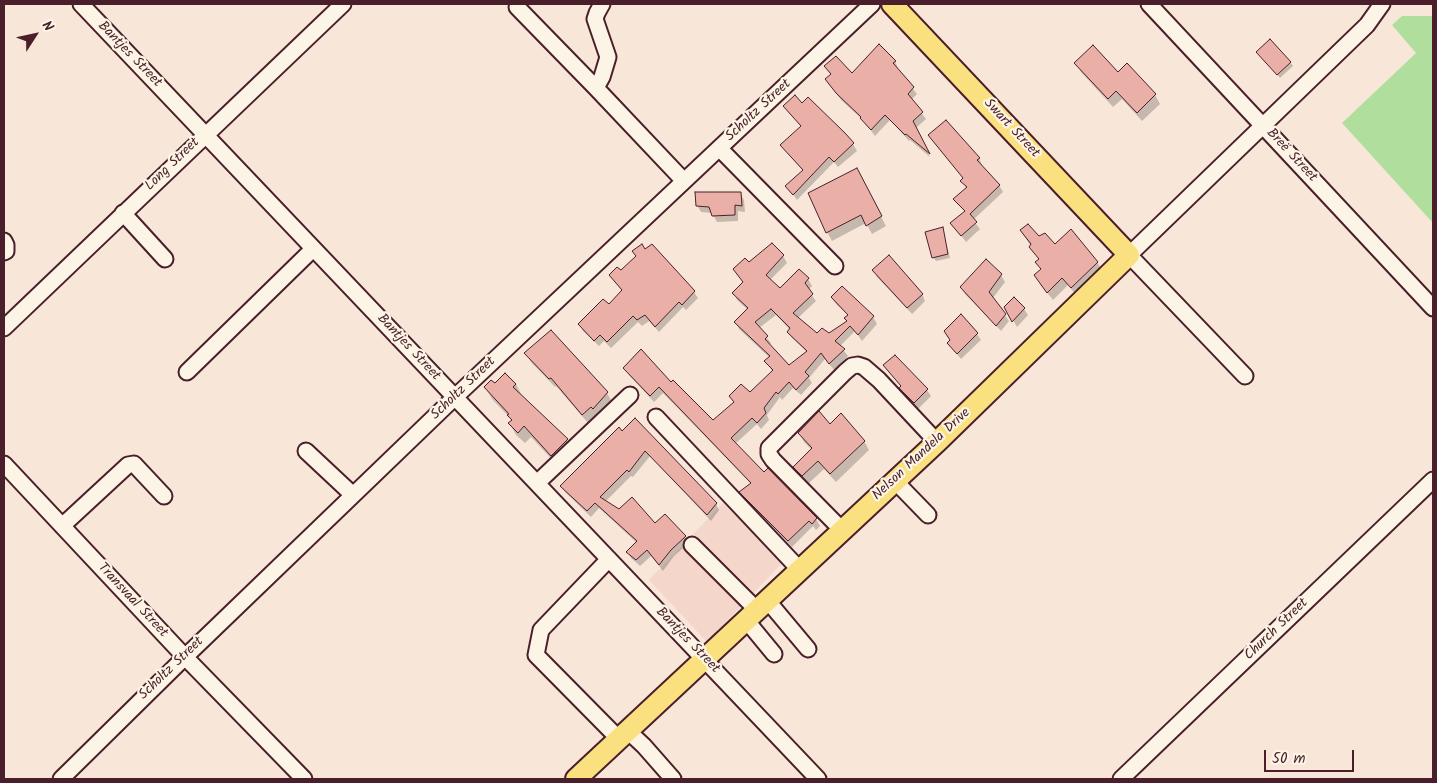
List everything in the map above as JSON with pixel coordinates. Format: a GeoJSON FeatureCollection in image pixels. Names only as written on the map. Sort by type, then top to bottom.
{"type":"FeatureCollection","features":[{"type":"Feature","properties":{"kind":"main road","name":"Swart Street"},"geometry":{"type":"LineString","coordinates":[[892,4],[1129,255]]}},
{"type":"Feature","properties":{"kind":"main road","name":"Nelson Mandela Drive"},"geometry":{"type":"LineString","coordinates":[[576,779],[937,442],[1129,255]]}},
{"type":"Feature","properties":{"kind":"street","name":"Bantjes Street"},"geometry":{"type":"LineString","coordinates":[[81,4],[818,779]]}},
{"type":"Feature","properties":{"kind":"street","name":"Long Street"},"geometry":{"type":"LineString","coordinates":[[4,328],[343,4]]}},
{"type":"Feature","properties":{"kind":"street"},"geometry":{"type":"LineString","coordinates":[[596,88],[602,78],[608,57],[595,19],[596,13],[602,4]]}},
{"type":"Feature","properties":{"kind":"street","name":"Scholtz Street"},"geometry":{"type":"LineString","coordinates":[[61,779],[454,398],[872,4]]}},
{"type":"Feature","properties":{"kind":"street","name":"Breë Street"},"geometry":{"type":"LineString","coordinates":[[1149,4],[1433,308]]}},
{"type":"Feature","properties":{"kind":"street","name":"Nelson Mandela Drive"},"geometry":{"type":"LineString","coordinates":[[1129,255],[1367,25],[1382,4]]}},
{"type":"Feature","properties":{"kind":"street"},"geometry":{"type":"LineString","coordinates":[[518,7],[684,181]]}},
{"type":"Feature","properties":{"kind":"street"},"geometry":{"type":"LineString","coordinates":[[719,148],[835,266]]}},
{"type":"Feature","properties":{"kind":"street"},"geometry":{"type":"LineString","coordinates":[[123,213],[164,259]]}},
{"type":"Feature","properties":{"kind":"street"},"geometry":{"type":"LineString","coordinates":[[4,241],[6,250],[4,252]]}},
{"type":"Feature","properties":{"kind":"street"},"geometry":{"type":"LineString","coordinates":[[187,372],[313,248]]}},
{"type":"Feature","properties":{"kind":"street"},"geometry":{"type":"LineString","coordinates":[[1129,255],[1245,376]]}},
{"type":"Feature","properties":{"kind":"street"},"geometry":{"type":"LineString","coordinates":[[842,530],[773,460],[769,454],[769,448],[845,372],[852,366],[864,367],[879,380],[937,442]]}},
{"type":"Feature","properties":{"kind":"street"},"geometry":{"type":"LineString","coordinates":[[537,483],[630,395]]}},
{"type":"Feature","properties":{"kind":"street"},"geometry":{"type":"LineString","coordinates":[[656,416],[800,570]]}},
{"type":"Feature","properties":{"kind":"street"},"geometry":{"type":"LineString","coordinates":[[306,451],[353,495]]}},
{"type":"Feature","properties":{"kind":"street"},"geometry":{"type":"LineString","coordinates":[[62,526],[128,465],[134,464],[164,496]]}},
{"type":"Feature","properties":{"kind":"street","name":"Transvaal Street"},"geometry":{"type":"LineString","coordinates":[[6,471],[62,526],[185,657],[304,779]]}},
{"type":"Feature","properties":{"kind":"street","name":"Church Street"},"geometry":{"type":"LineString","coordinates":[[1121,779],[1433,480]]}},
{"type":"Feature","properties":{"kind":"street"},"geometry":{"type":"LineString","coordinates":[[895,481],[928,515]]}},
{"type":"Feature","properties":{"kind":"street"},"geometry":{"type":"LineString","coordinates":[[692,545],[756,610],[808,649]]}},
{"type":"Feature","properties":{"kind":"street"},"geometry":{"type":"LineString","coordinates":[[608,559],[541,630],[536,655],[623,735],[644,746],[673,779]]}},
{"type":"Feature","properties":{"kind":"street"},"geometry":{"type":"LineString","coordinates":[[756,610],[774,654]]}},
{"type":"Feature","properties":{"kind":"shaded area"},"geometry":{"type":"Polygon","coordinates":[[[723,503],[783,562],[707,642],[649,580],[723,503]]]}},
{"type":"Feature","properties":{"kind":"green space"},"geometry":{"type":"Polygon","coordinates":[[[1402,16],[1433,16],[1433,223],[1342,123],[1416,53],[1392,25],[1402,16]]]}},
{"type":"Feature","properties":{"kind":"building"},"geometry":{"type":"Polygon","coordinates":[[[1270,39],[1291,62],[1277,75],[1256,52],[1270,39]]]}},
{"type":"Feature","properties":{"kind":"building"},"geometry":{"type":"Polygon","coordinates":[[[879,44],[896,61],[893,63],[914,87],[908,94],[923,112],[913,121],[930,154],[905,135],[885,115],[871,130],[825,79],[831,74],[824,66],[836,56],[852,73],[879,44]]]}},
{"type":"Feature","properties":{"kind":"building"},"geometry":{"type":"Polygon","coordinates":[[[1093,45],[1118,72],[1127,63],[1156,94],[1137,113],[1116,91],[1108,99],[1074,63],[1093,45]]]}},
{"type":"Feature","properties":{"kind":"building"},"geometry":{"type":"Polygon","coordinates":[[[795,95],[802,103],[808,97],[854,143],[834,162],[829,157],[793,195],[785,186],[803,170],[780,145],[801,126],[783,106],[795,95]]]}},
{"type":"Feature","properties":{"kind":"building"},"geometry":{"type":"Polygon","coordinates":[[[946,120],[980,158],[977,160],[1000,185],[970,214],[977,222],[961,236],[950,223],[965,211],[953,199],[967,187],[960,181],[963,178],[928,135],[946,120]]]}},
{"type":"Feature","properties":{"kind":"building"},"geometry":{"type":"Polygon","coordinates":[[[857,168],[882,216],[866,226],[861,215],[826,233],[808,193],[857,168]]]}},
{"type":"Feature","properties":{"kind":"building"},"geometry":{"type":"Polygon","coordinates":[[[695,192],[741,192],[742,206],[735,205],[735,215],[712,216],[709,207],[696,206],[695,192]]]}},
{"type":"Feature","properties":{"kind":"building"},"geometry":{"type":"Polygon","coordinates":[[[1028,224],[1039,236],[1045,233],[1055,244],[1071,229],[1098,262],[1071,288],[1062,278],[1047,293],[1034,275],[1041,269],[1035,262],[1039,259],[1029,247],[1031,244],[1020,230],[1028,224]]]}},
{"type":"Feature","properties":{"kind":"building"},"geometry":{"type":"Polygon","coordinates":[[[943,227],[948,254],[932,258],[925,232],[943,227]]]}},
{"type":"Feature","properties":{"kind":"building"},"geometry":{"type":"Polygon","coordinates":[[[772,243],[784,255],[766,275],[780,288],[799,269],[809,278],[805,283],[813,294],[793,313],[817,333],[822,328],[829,333],[847,321],[844,318],[848,315],[831,297],[842,286],[874,316],[858,335],[850,326],[835,341],[845,349],[829,364],[821,353],[805,372],[809,376],[796,390],[789,382],[778,394],[776,392],[764,408],[766,413],[757,423],[752,418],[731,438],[764,472],[768,468],[817,518],[812,524],[809,521],[788,541],[739,492],[751,483],[659,387],[650,396],[623,368],[641,349],[671,382],[673,380],[713,420],[734,402],[729,396],[741,384],[750,392],[773,370],[764,361],[770,356],[734,322],[748,308],[732,293],[743,282],[733,269],[745,258],[749,262],[772,243]],[[771,309],[755,322],[768,336],[765,339],[789,365],[807,351],[787,332],[790,328],[771,309]]]}},
{"type":"Feature","properties":{"kind":"building"},"geometry":{"type":"Polygon","coordinates":[[[642,244],[645,249],[652,244],[695,291],[682,305],[679,302],[655,327],[645,315],[637,320],[633,316],[607,342],[600,335],[594,341],[578,324],[603,299],[609,304],[622,290],[609,275],[617,267],[621,270],[636,256],[632,251],[642,244]]]}},
{"type":"Feature","properties":{"kind":"building"},"geometry":{"type":"Polygon","coordinates":[[[889,255],[923,294],[907,308],[872,270],[889,255]]]}},
{"type":"Feature","properties":{"kind":"building"},"geometry":{"type":"Polygon","coordinates":[[[986,259],[1002,274],[989,292],[1006,314],[996,326],[960,287],[986,259]]]}},
{"type":"Feature","properties":{"kind":"building"},"geometry":{"type":"Polygon","coordinates":[[[1014,297],[1025,308],[1012,322],[1004,307],[1014,297]]]}},
{"type":"Feature","properties":{"kind":"building"},"geometry":{"type":"Polygon","coordinates":[[[961,314],[978,333],[957,354],[947,343],[950,340],[944,331],[961,314]]]}},
{"type":"Feature","properties":{"kind":"building"},"geometry":{"type":"Polygon","coordinates":[[[551,330],[608,392],[593,409],[591,407],[582,415],[551,378],[549,379],[524,353],[551,330]]]}},
{"type":"Feature","properties":{"kind":"building"},"geometry":{"type":"Polygon","coordinates":[[[895,355],[928,389],[914,403],[899,388],[901,386],[883,365],[895,355]]]}},
{"type":"Feature","properties":{"kind":"building"},"geometry":{"type":"Polygon","coordinates":[[[505,373],[516,384],[513,387],[568,439],[551,456],[524,426],[518,433],[508,423],[512,420],[507,415],[509,414],[484,387],[491,380],[495,383],[505,373]]]}},
{"type":"Feature","properties":{"kind":"building"},"geometry":{"type":"Polygon","coordinates":[[[819,411],[830,424],[841,413],[865,441],[830,474],[818,461],[802,476],[793,467],[812,448],[798,433],[819,411]]]}},
{"type":"Feature","properties":{"kind":"building"},"geometry":{"type":"Polygon","coordinates":[[[635,418],[717,503],[707,515],[645,451],[629,472],[627,470],[600,497],[619,509],[632,497],[655,523],[665,514],[686,536],[659,565],[647,550],[636,560],[626,552],[637,541],[595,503],[587,511],[560,486],[619,427],[622,431],[635,418]]]}}]}
